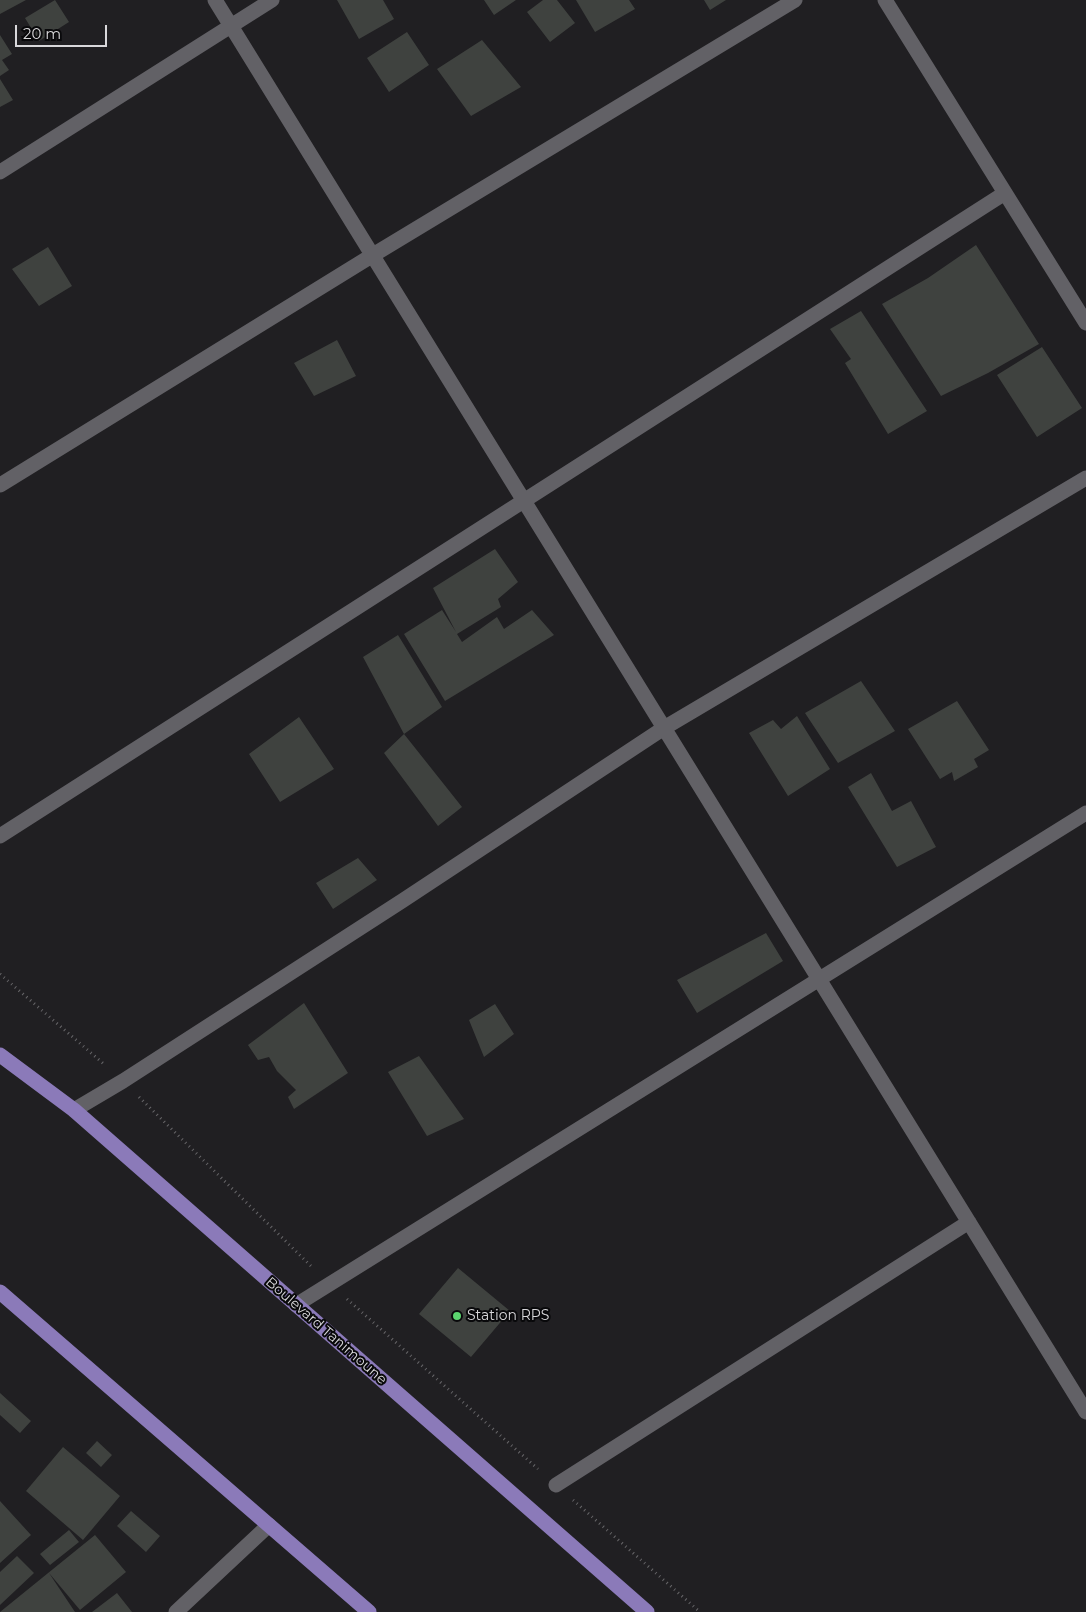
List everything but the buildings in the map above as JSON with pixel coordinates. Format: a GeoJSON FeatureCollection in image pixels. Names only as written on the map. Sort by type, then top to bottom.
{"type":"FeatureCollection","features":[{"type":"Feature","properties":{"kind":"main road","name":"Boulevard Tanimoune"},"geometry":{"type":"LineString","coordinates":[[0,1055],[74,1110],[647,1612]]}},
{"type":"Feature","properties":{"kind":"main road"},"geometry":{"type":"LineString","coordinates":[[0,1292],[369,1612]]}},
{"type":"Feature","properties":{"kind":"street"},"geometry":{"type":"LineString","coordinates":[[215,0],[1086,1412]]}},
{"type":"Feature","properties":{"kind":"street"},"geometry":{"type":"LineString","coordinates":[[0,172],[272,0]]}},
{"type":"Feature","properties":{"kind":"street"},"geometry":{"type":"LineString","coordinates":[[0,484],[373,255],[795,0]]}},
{"type":"Feature","properties":{"kind":"street"},"geometry":{"type":"LineString","coordinates":[[885,0],[1086,323]]}},
{"type":"Feature","properties":{"kind":"street"},"geometry":{"type":"LineString","coordinates":[[0,836],[1005,193]]}},
{"type":"Feature","properties":{"kind":"street"},"geometry":{"type":"LineString","coordinates":[[74,1110],[123,1081],[394,906],[664,728],[1086,478]]}},
{"type":"Feature","properties":{"kind":"street"},"geometry":{"type":"LineString","coordinates":[[296,1305],[1086,812]]}},
{"type":"Feature","properties":{"kind":"street"},"geometry":{"type":"LineString","coordinates":[[556,1485],[969,1222]]}},
{"type":"Feature","properties":{"kind":"street"},"geometry":{"type":"LineString","coordinates":[[176,1612],[269,1525]]}},
{"type":"Feature","properties":{"kind":"place","name":"Station RPS"},"geometry":{"type":"Point","coordinates":[457,1316]}}]}
